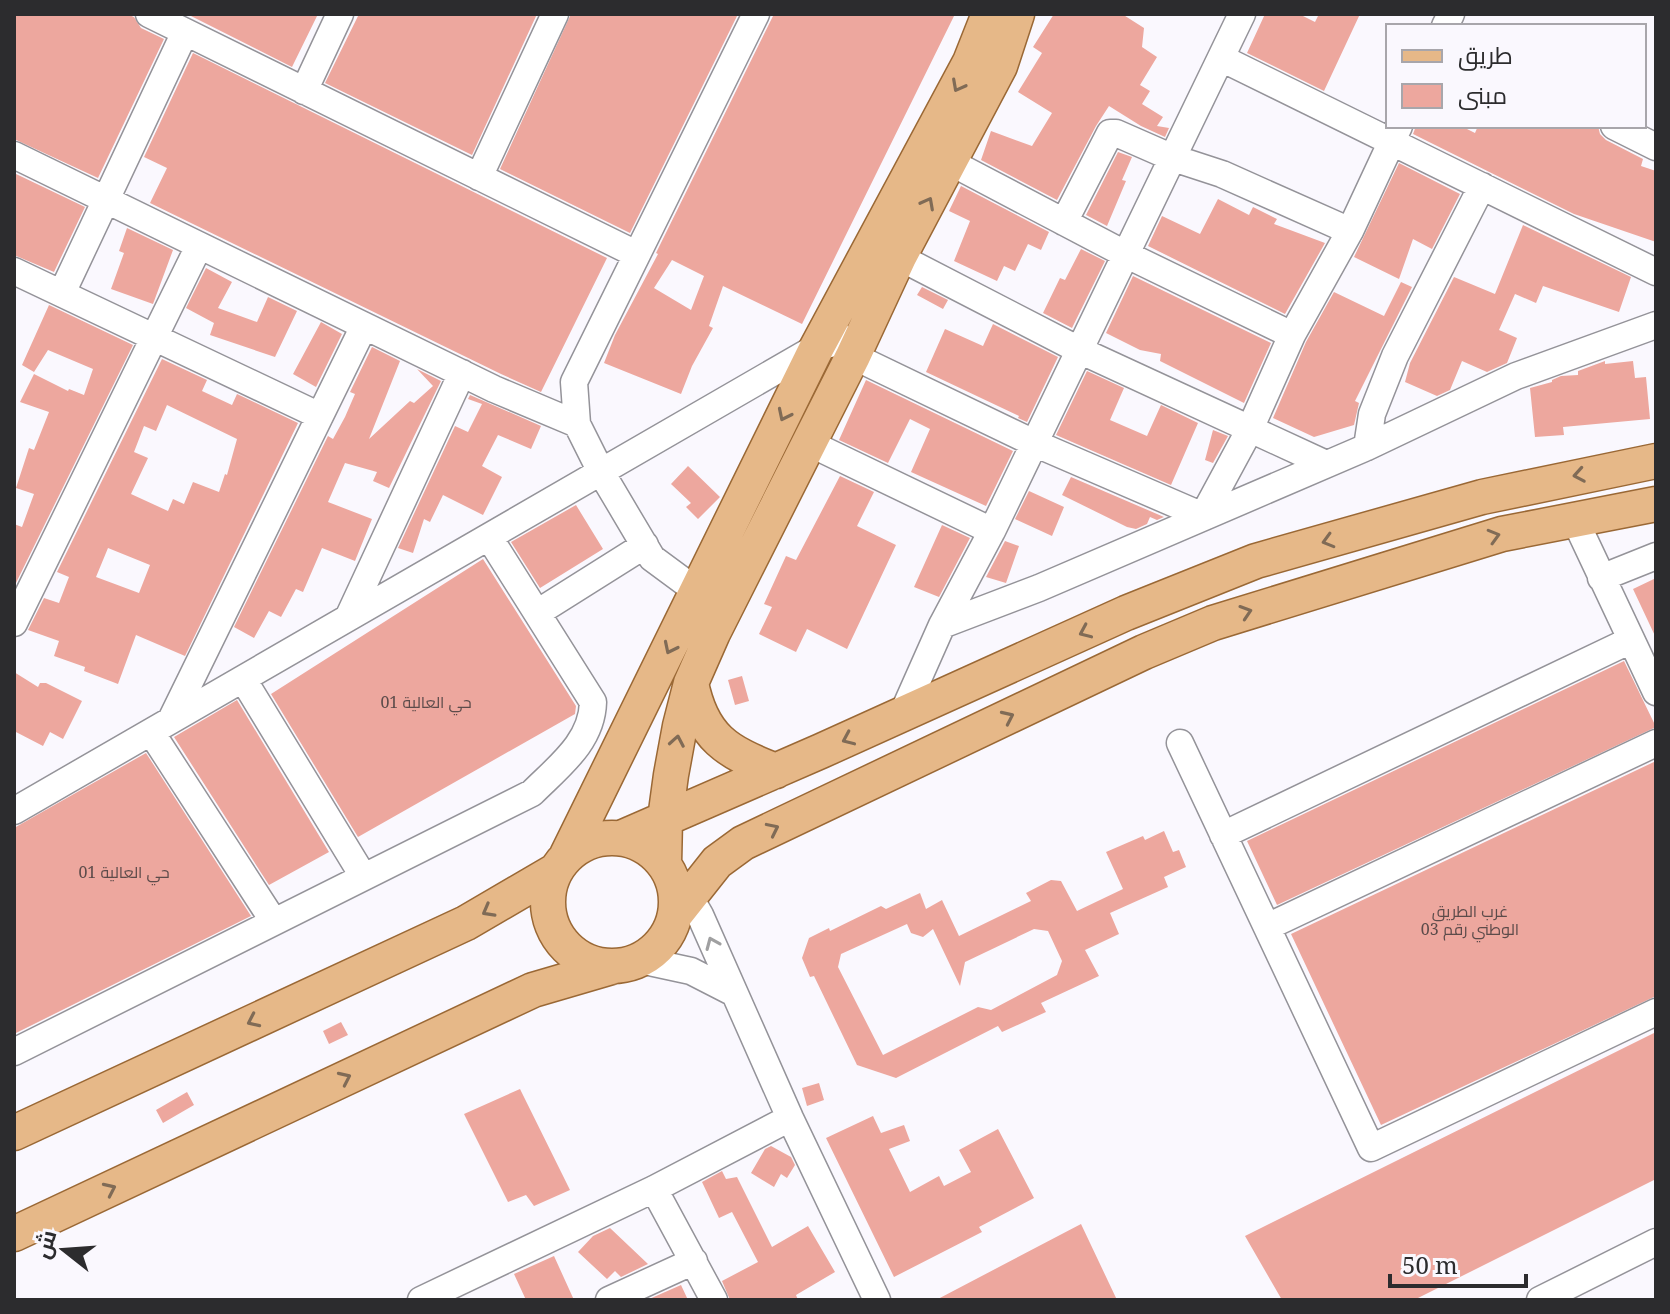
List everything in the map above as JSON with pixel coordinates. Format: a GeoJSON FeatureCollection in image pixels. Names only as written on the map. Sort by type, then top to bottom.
{"type":"FeatureCollection","features":[{"type":"Feature","properties":{"kind":"main road"},"geometry":{"type":"LineString","coordinates":[[628,963],[596,964],[578,957],[558,936],[548,909],[549,889],[817,347],[970,62],[989,14]]}},
{"type":"Feature","properties":{"kind":"main road"},"geometry":{"type":"LineString","coordinates":[[666,866],[665,819],[680,726],[691,683],[899,257],[1000,66],[1018,14]]}},
{"type":"Feature","properties":{"kind":"main road"},"geometry":{"type":"LineString","coordinates":[[621,838],[1126,613],[1256,561],[1482,497],[1656,461]]}},
{"type":"Feature","properties":{"kind":"main road"},"geometry":{"type":"LineString","coordinates":[[14,1234],[533,990],[628,963],[662,941],[682,905],[717,862],[743,843],[1144,652],[1200,628],[1278,601],[1502,534],[1656,504]]}},
{"type":"Feature","properties":{"kind":"main road"},"geometry":{"type":"LineString","coordinates":[[691,683],[701,716],[721,744],[740,757],[776,771]]}},
{"type":"Feature","properties":{"kind":"main road"},"geometry":{"type":"LineString","coordinates":[[14,1133],[466,923],[561,863],[583,844],[602,838],[638,842],[666,866],[682,905]]}},
{"type":"Feature","properties":{"kind":"street"},"geometry":{"type":"LineString","coordinates":[[149,14],[636,254]]}},
{"type":"Feature","properties":{"kind":"street"},"geometry":{"type":"LineString","coordinates":[[304,91],[340,14]]}},
{"type":"Feature","properties":{"kind":"street"},"geometry":{"type":"LineString","coordinates":[[479,177],[555,14]]}},
{"type":"Feature","properties":{"kind":"street"},"geometry":{"type":"LineString","coordinates":[[698,592],[652,558],[601,472],[577,424],[574,382],[756,14]]}},
{"type":"Feature","properties":{"kind":"street"},"geometry":{"type":"LineString","coordinates":[[902,715],[942,625],[992,531],[1242,14]]}},
{"type":"Feature","properties":{"kind":"street"},"geometry":{"type":"LineString","coordinates":[[62,293],[185,32]]}},
{"type":"Feature","properties":{"kind":"street"},"geometry":{"type":"LineString","coordinates":[[1221,58],[1395,133],[1482,186],[1656,272]]}},
{"type":"Feature","properties":{"kind":"street"},"geometry":{"type":"LineString","coordinates":[[1618,128],[1656,147]]}},
{"type":"Feature","properties":{"kind":"street"},"geometry":{"type":"LineString","coordinates":[[1064,222],[1110,133],[1124,135],[1173,158],[1222,174],[1350,231]]}},
{"type":"Feature","properties":{"kind":"street"},"geometry":{"type":"LineString","coordinates":[[1203,516],[1250,429],[1292,335],[1350,231],[1395,133]]}},
{"type":"Feature","properties":{"kind":"street"},"geometry":{"type":"LineString","coordinates":[[14,155],[462,373],[577,424]]}},
{"type":"Feature","properties":{"kind":"street"},"geometry":{"type":"LineString","coordinates":[[950,162],[1125,254],[1292,335]]}},
{"type":"Feature","properties":{"kind":"street"},"geometry":{"type":"LineString","coordinates":[[1367,447],[1372,414],[1395,356],[1482,186]]}},
{"type":"Feature","properties":{"kind":"street"},"geometry":{"type":"LineString","coordinates":[[14,623],[199,246]]}},
{"type":"Feature","properties":{"kind":"street"},"geometry":{"type":"LineString","coordinates":[[899,257],[1079,350],[1326,464]]}},
{"type":"Feature","properties":{"kind":"street"},"geometry":{"type":"LineString","coordinates":[[14,271],[320,416]]}},
{"type":"Feature","properties":{"kind":"street"},"geometry":{"type":"LineString","coordinates":[[942,625],[1039,588],[1367,447],[1516,376],[1656,325]]}},
{"type":"Feature","properties":{"kind":"street"},"geometry":{"type":"LineString","coordinates":[[161,726],[364,326]]}},
{"type":"Feature","properties":{"kind":"street"},"geometry":{"type":"LineString","coordinates":[[14,811],[817,347],[858,346],[1034,443],[1203,516]]}},
{"type":"Feature","properties":{"kind":"street"},"geometry":{"type":"LineString","coordinates":[[348,618],[462,373]]}},
{"type":"Feature","properties":{"kind":"street"},"geometry":{"type":"LineString","coordinates":[[809,443],[992,531]]}},
{"type":"Feature","properties":{"kind":"street"},"geometry":{"type":"LineString","coordinates":[[1574,518],[1601,578],[1642,650],[1656,692]]}},
{"type":"Feature","properties":{"kind":"street"},"geometry":{"type":"LineString","coordinates":[[14,1052],[532,793],[577,749],[593,718],[593,702],[489,537]]}},
{"type":"Feature","properties":{"kind":"street"},"geometry":{"type":"LineString","coordinates":[[537,613],[645,545]]}},
{"type":"Feature","properties":{"kind":"street"},"geometry":{"type":"LineString","coordinates":[[1601,578],[1656,556]]}},
{"type":"Feature","properties":{"kind":"street"},"geometry":{"type":"LineString","coordinates":[[1223,835],[1642,650]]}},
{"type":"Feature","properties":{"kind":"street"},"geometry":{"type":"LineString","coordinates":[[243,679],[363,876]]}},
{"type":"Feature","properties":{"kind":"street"},"geometry":{"type":"LineString","coordinates":[[161,726],[274,922]]}},
{"type":"Feature","properties":{"kind":"street"},"geometry":{"type":"LineString","coordinates":[[1180,743],[1371,1148],[1656,1012]]}},
{"type":"Feature","properties":{"kind":"street"},"geometry":{"type":"LineString","coordinates":[[1267,927],[1656,743]]}},
{"type":"Feature","properties":{"kind":"street"},"geometry":{"type":"LineString","coordinates":[[682,905],[732,992],[877,1300]]}},
{"type":"Feature","properties":{"kind":"street"},"geometry":{"type":"LineString","coordinates":[[628,963],[691,971],[732,992]]}},
{"type":"Feature","properties":{"kind":"street"},"geometry":{"type":"LineString","coordinates":[[421,1300],[473,1290],[654,1189],[790,1118]]}},
{"type":"Feature","properties":{"kind":"street"},"geometry":{"type":"LineString","coordinates":[[654,1189],[714,1300]]}},
{"type":"Feature","properties":{"kind":"street"},"geometry":{"type":"LineString","coordinates":[[1540,1300],[1656,1242]]}},
{"type":"Feature","properties":{"kind":"street"},"geometry":{"type":"LineString","coordinates":[[609,1300],[694,1261]]}},
{"type":"Feature","properties":{"kind":"building"},"geometry":{"type":"Polygon","coordinates":[[[14,14],[127,14],[134,17],[141,28],[164,39],[98,178],[14,139],[14,14]]]}},
{"type":"Feature","properties":{"kind":"building"},"geometry":{"type":"Polygon","coordinates":[[[187,14],[318,14],[292,67],[187,14]]]}},
{"type":"Feature","properties":{"kind":"building"},"geometry":{"type":"Polygon","coordinates":[[[359,14],[537,14],[472,155],[325,83],[359,14]]]}},
{"type":"Feature","properties":{"kind":"building"},"geometry":{"type":"Polygon","coordinates":[[[571,14],[738,14],[630,233],[500,169],[571,14]]]}},
{"type":"Feature","properties":{"kind":"building"},"geometry":{"type":"Polygon","coordinates":[[[774,14],[955,14],[802,324],[723,286],[709,326],[713,328],[681,394],[604,363],[774,14]],[[672,260],[654,288],[691,310],[704,276],[672,260]]]}},
{"type":"Feature","properties":{"kind":"building"},"geometry":{"type":"Polygon","coordinates":[[[1054,14],[1122,14],[1144,28],[1142,47],[1157,57],[1140,85],[1150,91],[1142,104],[1163,117],[1157,126],[1169,128],[1165,137],[1109,106],[1057,200],[981,160],[991,131],[1032,146],[1052,113],[1018,92],[1042,53],[1033,47],[1054,14]]]}},
{"type":"Feature","properties":{"kind":"building"},"geometry":{"type":"Polygon","coordinates":[[[1265,14],[1299,14],[1315,22],[1319,14],[1360,14],[1324,91],[1247,53],[1265,14]]]}},
{"type":"Feature","properties":{"kind":"building"},"geometry":{"type":"Polygon","coordinates":[[[193,53],[607,258],[541,392],[150,203],[167,168],[144,157],[193,53]]]}},
{"type":"Feature","properties":{"kind":"building"},"geometry":{"type":"Polygon","coordinates":[[[1415,128],[1465,128],[1475,133],[1477,128],[1598,128],[1606,140],[1643,159],[1641,166],[1656,171],[1656,242],[1574,214],[1413,134],[1415,128]]]}},
{"type":"Feature","properties":{"kind":"building"},"geometry":{"type":"Polygon","coordinates":[[[1118,152],[1132,157],[1122,180],[1126,181],[1107,226],[1086,215],[1118,152]]]}},
{"type":"Feature","properties":{"kind":"building"},"geometry":{"type":"Polygon","coordinates":[[[1399,163],[1460,194],[1432,249],[1413,239],[1399,279],[1354,257],[1399,163]]]}},
{"type":"Feature","properties":{"kind":"building"},"geometry":{"type":"Polygon","coordinates":[[[14,173],[85,207],[54,272],[14,255],[14,173]]]}},
{"type":"Feature","properties":{"kind":"building"},"geometry":{"type":"Polygon","coordinates":[[[961,186],[1049,232],[1041,250],[1028,244],[1015,271],[1004,266],[997,281],[954,261],[970,221],[949,211],[961,186]]]}},
{"type":"Feature","properties":{"kind":"building"},"geometry":{"type":"Polygon","coordinates":[[[1218,199],[1249,215],[1253,207],[1277,219],[1274,224],[1325,243],[1285,314],[1148,246],[1162,216],[1200,234],[1218,199]]]}},
{"type":"Feature","properties":{"kind":"building"},"geometry":{"type":"Polygon","coordinates":[[[1523,225],[1631,277],[1619,312],[1543,286],[1536,303],[1515,294],[1499,330],[1517,338],[1507,363],[1487,372],[1462,361],[1450,390],[1437,396],[1405,382],[1410,363],[1454,277],[1495,294],[1523,225]]]}},
{"type":"Feature","properties":{"kind":"building"},"geometry":{"type":"Polygon","coordinates":[[[127,228],[173,250],[153,304],[111,289],[124,253],[119,251],[127,228]]]}},
{"type":"Feature","properties":{"kind":"building"},"geometry":{"type":"Polygon","coordinates":[[[1081,249],[1105,261],[1072,328],[1043,313],[1060,278],[1065,280],[1081,249]]]}},
{"type":"Feature","properties":{"kind":"building"},"geometry":{"type":"Polygon","coordinates":[[[206,268],[232,282],[218,308],[257,322],[268,297],[297,311],[275,357],[210,335],[214,323],[186,308],[206,268]]]}},
{"type":"Feature","properties":{"kind":"building"},"geometry":{"type":"Polygon","coordinates":[[[1133,276],[1271,343],[1244,403],[1160,361],[1161,354],[1140,350],[1106,333],[1133,276]]]}},
{"type":"Feature","properties":{"kind":"building"},"geometry":{"type":"Polygon","coordinates":[[[1401,282],[1412,287],[1355,401],[1359,403],[1354,425],[1314,437],[1273,418],[1306,342],[1334,292],[1384,316],[1401,282]]]}},
{"type":"Feature","properties":{"kind":"building"},"geometry":{"type":"Polygon","coordinates":[[[922,287],[948,300],[943,309],[917,295],[922,287]]]}},
{"type":"Feature","properties":{"kind":"building"},"geometry":{"type":"Polygon","coordinates":[[[49,305],[133,345],[14,587],[14,524],[22,527],[34,494],[16,488],[29,448],[34,450],[49,412],[20,402],[34,374],[68,391],[84,395],[93,369],[48,350],[34,372],[22,365],[49,305]]]}},
{"type":"Feature","properties":{"kind":"building"},"geometry":{"type":"Polygon","coordinates":[[[321,322],[342,334],[316,387],[293,374],[321,322]]]}},
{"type":"Feature","properties":{"kind":"building"},"geometry":{"type":"Polygon","coordinates":[[[993,324],[1058,357],[1027,422],[926,372],[945,329],[983,346],[993,324]]]}},
{"type":"Feature","properties":{"kind":"building"},"geometry":{"type":"Polygon","coordinates":[[[372,347],[400,361],[369,439],[410,401],[414,403],[433,386],[417,369],[441,381],[389,488],[373,481],[377,472],[345,463],[328,502],[372,519],[355,561],[322,548],[303,592],[296,589],[281,617],[269,611],[254,638],[234,627],[328,436],[333,439],[345,417],[355,394],[350,392],[372,347]]]}},
{"type":"Feature","properties":{"kind":"building"},"geometry":{"type":"Polygon","coordinates":[[[162,359],[207,380],[202,391],[232,405],[237,394],[298,423],[185,656],[136,635],[118,684],[54,656],[59,641],[28,630],[44,598],[59,603],[69,577],[57,572],[162,359]],[[167,405],[156,431],[144,426],[134,452],[148,458],[131,494],[168,511],[173,499],[184,504],[193,482],[219,492],[237,439],[167,405]],[[108,548],[96,577],[139,593],[150,565],[108,548]]]}},
{"type":"Feature","properties":{"kind":"building"},"geometry":{"type":"Polygon","coordinates":[[[1605,361],[1605,364],[1633,361],[1635,378],[1646,377],[1650,419],[1563,427],[1564,435],[1535,437],[1530,388],[1561,376],[1578,375],[1578,371],[1605,361]]]}},
{"type":"Feature","properties":{"kind":"building"},"geometry":{"type":"Polygon","coordinates":[[[1087,371],[1124,388],[1110,420],[1147,436],[1161,405],[1198,423],[1171,485],[1056,435],[1087,371]]]}},
{"type":"Feature","properties":{"kind":"building"},"geometry":{"type":"Polygon","coordinates":[[[866,380],[1013,451],[986,506],[911,472],[930,429],[910,419],[888,463],[839,440],[866,380]]]}},
{"type":"Feature","properties":{"kind":"building"},"geometry":{"type":"Polygon","coordinates":[[[470,395],[541,426],[531,449],[498,435],[482,466],[502,477],[483,515],[443,495],[430,522],[424,519],[413,553],[398,548],[455,426],[468,432],[482,404],[468,399],[470,395]]]}},
{"type":"Feature","properties":{"kind":"building"},"geometry":{"type":"Polygon","coordinates":[[[1213,430],[1228,436],[1213,463],[1205,460],[1213,430]]]}},
{"type":"Feature","properties":{"kind":"building"},"geometry":{"type":"Polygon","coordinates":[[[688,466],[720,497],[698,519],[686,507],[691,503],[671,484],[688,466]]]}},
{"type":"Feature","properties":{"kind":"building"},"geometry":{"type":"Polygon","coordinates":[[[840,476],[874,492],[857,526],[896,545],[847,649],[807,629],[796,652],[759,634],[772,607],[764,604],[786,556],[796,560],[840,476]]]}},
{"type":"Feature","properties":{"kind":"building"},"geometry":{"type":"Polygon","coordinates":[[[1071,477],[1164,517],[1157,520],[1150,517],[1147,524],[1136,529],[1127,527],[1062,495],[1071,477]]]}},
{"type":"Feature","properties":{"kind":"building"},"geometry":{"type":"Polygon","coordinates":[[[1029,491],[1064,507],[1052,536],[1015,519],[1029,491]]]}},
{"type":"Feature","properties":{"kind":"building"},"geometry":{"type":"Polygon","coordinates":[[[576,505],[603,549],[540,588],[511,542],[576,505]]]}},
{"type":"Feature","properties":{"kind":"building"},"geometry":{"type":"Polygon","coordinates":[[[942,525],[970,538],[939,597],[914,587],[942,525]]]}},
{"type":"Feature","properties":{"kind":"building"},"geometry":{"type":"Polygon","coordinates":[[[1005,541],[1019,546],[1006,583],[986,577],[1005,541]]]}},
{"type":"Feature","properties":{"kind":"building"},"geometry":{"type":"Polygon","coordinates":[[[483,559],[576,706],[575,714],[358,837],[271,694],[483,559]]]}},
{"type":"Feature","properties":{"kind":"building"},"geometry":{"type":"Polygon","coordinates":[[[1656,578],[1656,638],[1633,589],[1656,578]]]}},
{"type":"Feature","properties":{"kind":"building"},"geometry":{"type":"Polygon","coordinates":[[[1624,661],[1656,727],[1277,905],[1247,841],[1624,661]]]}},
{"type":"Feature","properties":{"kind":"building"},"geometry":{"type":"Polygon","coordinates":[[[14,672],[38,687],[40,683],[46,683],[82,701],[63,739],[50,732],[43,746],[14,731],[14,672]]]}},
{"type":"Feature","properties":{"kind":"building"},"geometry":{"type":"Polygon","coordinates":[[[742,676],[749,701],[735,705],[728,680],[742,676]]]}},
{"type":"Feature","properties":{"kind":"building"},"geometry":{"type":"Polygon","coordinates":[[[237,700],[329,852],[269,885],[174,737],[237,700]]]}},
{"type":"Feature","properties":{"kind":"building"},"geometry":{"type":"Polygon","coordinates":[[[146,753],[251,916],[14,1034],[14,828],[146,753]]]}},
{"type":"Feature","properties":{"kind":"building"},"geometry":{"type":"Polygon","coordinates":[[[1656,761],[1656,996],[1381,1125],[1291,934],[1656,761]]]}},
{"type":"Feature","properties":{"kind":"building"},"geometry":{"type":"Polygon","coordinates":[[[1164,831],[1173,852],[1179,850],[1186,867],[1164,877],[1168,887],[1110,913],[1119,934],[1085,950],[1099,976],[1041,1003],[1046,1012],[1002,1032],[998,1026],[896,1078],[857,1065],[814,976],[810,977],[802,958],[809,938],[881,906],[886,909],[920,893],[926,909],[942,900],[959,936],[1031,901],[1026,893],[1051,880],[1061,881],[1077,911],[1123,889],[1106,852],[1143,836],[1145,840],[1164,831]],[[907,924],[841,954],[838,967],[883,1055],[978,1007],[991,1010],[1057,975],[1062,961],[1048,931],[1034,929],[965,962],[960,986],[933,929],[923,937],[911,933],[907,924]]]}},
{"type":"Feature","properties":{"kind":"building"},"geometry":{"type":"Polygon","coordinates":[[[341,1022],[348,1035],[329,1044],[323,1031],[341,1022]]]}},
{"type":"Feature","properties":{"kind":"building"},"geometry":{"type":"Polygon","coordinates":[[[1656,1032],[1656,1179],[1414,1300],[1282,1300],[1245,1236],[1656,1032]]]}},
{"type":"Feature","properties":{"kind":"building"},"geometry":{"type":"Polygon","coordinates":[[[819,1083],[824,1100],[807,1106],[802,1088],[819,1083]]]}},
{"type":"Feature","properties":{"kind":"building"},"geometry":{"type":"Polygon","coordinates":[[[520,1089],[570,1190],[534,1206],[526,1195],[508,1202],[464,1114],[520,1089]]]}},
{"type":"Feature","properties":{"kind":"building"},"geometry":{"type":"Polygon","coordinates":[[[187,1092],[194,1105],[163,1123],[156,1110],[187,1092]]]}},
{"type":"Feature","properties":{"kind":"building"},"geometry":{"type":"Polygon","coordinates":[[[873,1116],[881,1133],[904,1125],[910,1141],[889,1149],[910,1192],[939,1176],[944,1186],[971,1172],[959,1150],[998,1129],[1034,1198],[979,1227],[982,1232],[894,1277],[826,1138],[873,1116]]]}},
{"type":"Feature","properties":{"kind":"building"},"geometry":{"type":"Polygon","coordinates":[[[771,1146],[791,1157],[795,1165],[787,1178],[781,1174],[774,1187],[751,1173],[765,1149],[771,1146]]]}},
{"type":"Feature","properties":{"kind":"building"},"geometry":{"type":"Polygon","coordinates":[[[722,1171],[726,1179],[737,1177],[772,1247],[808,1226],[835,1272],[796,1295],[798,1300],[730,1300],[722,1281],[758,1262],[732,1212],[719,1218],[702,1182],[722,1171]]]}},
{"type":"Feature","properties":{"kind":"building"},"geometry":{"type":"Polygon","coordinates":[[[1081,1224],[1117,1300],[936,1300],[1081,1224]]]}},
{"type":"Feature","properties":{"kind":"building"},"geometry":{"type":"Polygon","coordinates":[[[610,1228],[648,1264],[621,1277],[615,1271],[607,1279],[578,1252],[593,1236],[610,1228]]]}},
{"type":"Feature","properties":{"kind":"building"},"geometry":{"type":"Polygon","coordinates":[[[554,1256],[574,1300],[526,1300],[514,1274],[554,1256]]]}},
{"type":"Feature","properties":{"kind":"building"},"geometry":{"type":"Polygon","coordinates":[[[681,1285],[688,1300],[647,1300],[681,1285]]]}}]}
